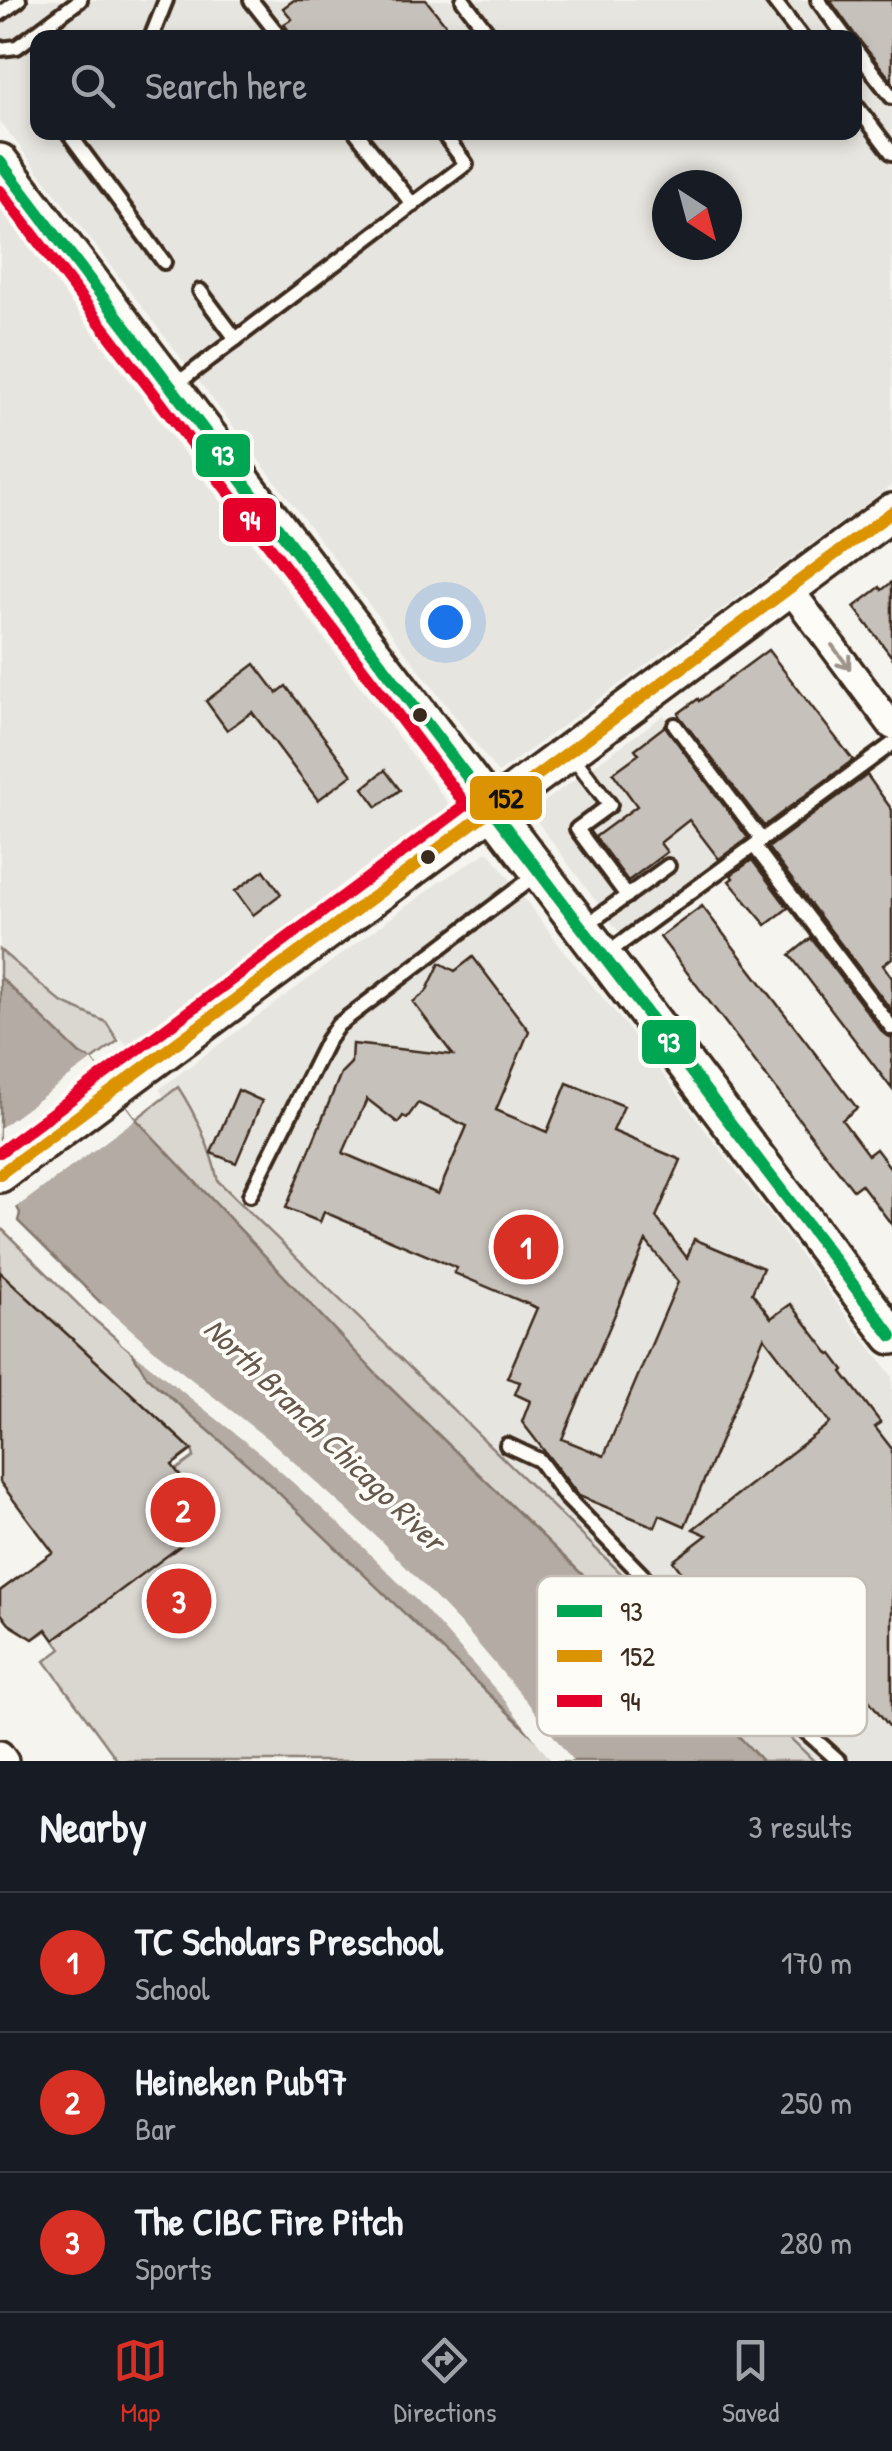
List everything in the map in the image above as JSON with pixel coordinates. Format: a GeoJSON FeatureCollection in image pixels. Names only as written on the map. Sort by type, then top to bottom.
{"type":"FeatureCollection","features":[{"type":"Feature","properties":{"kind":"street"},"geometry":{"type":"LineString","coordinates":[[0,162],[892,1336]]}},
{"type":"Feature","properties":{"kind":"street"},"geometry":{"type":"LineString","coordinates":[[0,1174],[892,512]]}},
{"type":"Feature","properties":{"kind":"street"},"geometry":{"type":"LineString","coordinates":[[789,588],[892,726]]}},
{"type":"Feature","properties":{"kind":"street"},"geometry":{"type":"LineString","coordinates":[[0,1754],[5,1761]]}},
{"type":"Feature","properties":{"kind":"lane"},"geometry":{"type":"LineString","coordinates":[[0,14],[19,0]]}},
{"type":"Feature","properties":{"kind":"lane"},"geometry":{"type":"LineString","coordinates":[[40,30],[80,0]]}},
{"type":"Feature","properties":{"kind":"lane"},"geometry":{"type":"LineString","coordinates":[[154,30],[166,0]]}},
{"type":"Feature","properties":{"kind":"lane"},"geometry":{"type":"LineString","coordinates":[[251,0],[275,30]]}},
{"type":"Feature","properties":{"kind":"lane"},"geometry":{"type":"LineString","coordinates":[[463,0],[486,30]]}},
{"type":"Feature","properties":{"kind":"lane"},"geometry":{"type":"LineString","coordinates":[[773,0],[796,30]]}},
{"type":"Feature","properties":{"kind":"lane"},"geometry":{"type":"LineString","coordinates":[[818,0],[840,30]]}},
{"type":"Feature","properties":{"kind":"lane"},"geometry":{"type":"LineString","coordinates":[[0,48],[17,47],[30,37]]}},
{"type":"Feature","properties":{"kind":"lane"},"geometry":{"type":"LineString","coordinates":[[862,58],[892,97]]}},
{"type":"Feature","properties":{"kind":"lane"},"geometry":{"type":"LineString","coordinates":[[862,114],[892,153]]}},
{"type":"Feature","properties":{"kind":"lane"},"geometry":{"type":"LineString","coordinates":[[74,140],[164,262]]}},
{"type":"Feature","properties":{"kind":"lane"},"geometry":{"type":"LineString","coordinates":[[362,140],[413,205]]}},
{"type":"Feature","properties":{"kind":"lane"},"geometry":{"type":"LineString","coordinates":[[171,388],[466,164],[448,140]]}},
{"type":"Feature","properties":{"kind":"lane"},"geometry":{"type":"LineString","coordinates":[[200,291],[236,340]]}},
{"type":"Feature","properties":{"kind":"lane"},"geometry":{"type":"LineString","coordinates":[[676,725],[892,1028]]}},
{"type":"Feature","properties":{"kind":"lane"},"geometry":{"type":"LineString","coordinates":[[593,943],[758,843],[892,744]]}},
{"type":"Feature","properties":{"kind":"lane"},"geometry":{"type":"LineString","coordinates":[[569,752],[610,804],[577,829],[628,896]]}},
{"type":"Feature","properties":{"kind":"lane"},"geometry":{"type":"LineString","coordinates":[[593,943],[628,896],[668,866]]}},
{"type":"Feature","properties":{"kind":"lane"},"geometry":{"type":"LineString","coordinates":[[250,1195],[338,1025],[539,873]]}},
{"type":"Feature","properties":{"kind":"lane"},"geometry":{"type":"LineString","coordinates":[[507,1445],[539,1460],[566,1497],[643,1576]]}},
{"type":"Feature","properties":{"kind":"lane"},"geometry":{"type":"LineString","coordinates":[[811,1736],[839,1761]]}},
{"type":"Feature","properties":{"kind":"shaded area"},"geometry":{"type":"Polygon","coordinates":[[[0,0],[892,0],[892,485],[498,773],[0,121],[0,0]]]}},
{"type":"Feature","properties":{"kind":"shaded area"},"geometry":{"type":"Polygon","coordinates":[[[0,209],[448,803],[445,810],[129,1048],[121,1038],[92,1060],[80,1054],[0,977],[0,209]]]}},
{"type":"Feature","properties":{"kind":"shaded area"},"geometry":{"type":"Polygon","coordinates":[[[664,715],[753,840],[621,935],[530,812],[664,715]]]}},
{"type":"Feature","properties":{"kind":"shaded area"},"geometry":{"type":"Polygon","coordinates":[[[490,853],[892,1376],[892,1761],[762,1761],[737,1736],[867,1736],[867,1576],[580,1576],[378,1376],[136,1119],[165,1098],[159,1089],[438,883],[490,853]]]}},
{"type":"Feature","properties":{"kind":"shaded area"},"geometry":{"type":"Polygon","coordinates":[[[0,950],[61,1002],[106,1022],[118,1041],[92,1060],[80,1054],[0,977],[0,950]]]}},
{"type":"Feature","properties":{"kind":"shaded area"},"geometry":{"type":"Polygon","coordinates":[[[178,1087],[202,1132],[218,1181],[624,1576],[584,1576],[378,1376],[136,1119],[178,1087]]]}},
{"type":"Feature","properties":{"kind":"shaded area"},"geometry":{"type":"Polygon","coordinates":[[[0,1227],[132,1352],[148,1378],[259,1474],[559,1761],[118,1761],[45,1661],[61,1649],[47,1630],[33,1639],[11,1625],[2,1610],[0,1591],[172,1465],[176,1470],[194,1457],[192,1450],[0,1272],[0,1227]]]}},
{"type":"Feature","properties":{"kind":"shaded area"},"geometry":{"type":"Polygon","coordinates":[[[738,1736],[788,1736],[814,1761],[762,1761],[738,1736]]]}},
{"type":"Feature","properties":{"kind":"water","name":"North Branch Chicago River"},"geometry":{"type":"Polygon","coordinates":[[[0,977],[80,1054],[92,1060],[136,1119],[378,1376],[584,1576],[537,1576],[537,1736],[738,1736],[762,1761],[559,1761],[259,1474],[148,1378],[101,1303],[18,1221],[20,1204],[0,1178],[0,977]]]}},
{"type":"Feature","properties":{"kind":"pier"},"geometry":{"type":"Polygon","coordinates":[[[92,1060],[136,1119],[13,1210],[13,1203],[0,1186],[0,1128],[92,1060]]]}},
{"type":"Feature","properties":{"kind":"pier"},"geometry":{"type":"Polygon","coordinates":[[[101,1303],[274,1444],[379,1539],[468,1632],[528,1703],[537,1715],[537,1736],[554,1736],[573,1761],[552,1761],[456,1644],[347,1531],[262,1455],[120,1342],[98,1307],[101,1303]]]}},
{"type":"Feature","properties":{"kind":"building"},"geometry":{"type":"Polygon","coordinates":[[[294,0],[426,0],[450,30],[288,30],[284,24],[292,19],[283,8],[294,0]]]}},
{"type":"Feature","properties":{"kind":"building"},"geometry":{"type":"Polygon","coordinates":[[[830,0],[892,0],[892,81],[862,44],[862,30],[851,30],[830,0]]]}},
{"type":"Feature","properties":{"kind":"building"},"geometry":{"type":"Polygon","coordinates":[[[892,582],[892,657],[854,607],[892,582]]]}},
{"type":"Feature","properties":{"kind":"building"},"geometry":{"type":"Polygon","coordinates":[[[768,650],[853,760],[764,826],[679,713],[768,650]]]}},
{"type":"Feature","properties":{"kind":"building"},"geometry":{"type":"Polygon","coordinates":[[[255,664],[277,693],[286,686],[352,775],[318,800],[252,712],[227,730],[206,701],[255,664]]]}},
{"type":"Feature","properties":{"kind":"building"},"geometry":{"type":"Polygon","coordinates":[[[665,726],[748,838],[719,859],[689,820],[660,843],[667,852],[628,881],[595,837],[637,806],[613,773],[639,754],[635,749],[665,726]]]}},
{"type":"Feature","properties":{"kind":"building"},"geometry":{"type":"Polygon","coordinates":[[[385,770],[400,790],[377,807],[363,788],[385,770]]]}},
{"type":"Feature","properties":{"kind":"building"},"geometry":{"type":"Polygon","coordinates":[[[867,775],[892,810],[892,958],[883,965],[892,978],[892,1011],[768,848],[867,775]]]}},
{"type":"Feature","properties":{"kind":"building"},"geometry":{"type":"Polygon","coordinates":[[[752,860],[788,908],[766,925],[729,881],[731,875],[752,860]]]}},
{"type":"Feature","properties":{"kind":"building"},"geometry":{"type":"Polygon","coordinates":[[[264,870],[281,894],[253,915],[235,891],[264,870]]]}},
{"type":"Feature","properties":{"kind":"building"},"geometry":{"type":"Polygon","coordinates":[[[702,906],[857,1108],[842,1120],[868,1155],[876,1149],[892,1170],[892,1225],[861,1184],[853,1190],[660,937],[702,906]]]}},
{"type":"Feature","properties":{"kind":"building"},"geometry":{"type":"Polygon","coordinates":[[[811,938],[884,1034],[892,1038],[892,1089],[790,955],[811,938]]]}},
{"type":"Feature","properties":{"kind":"building"},"geometry":{"type":"Polygon","coordinates":[[[473,957],[529,1031],[496,1110],[547,1132],[567,1083],[624,1106],[613,1131],[681,1160],[656,1217],[687,1258],[694,1239],[763,1268],[752,1293],[771,1318],[791,1304],[881,1423],[875,1427],[892,1449],[892,1730],[867,1698],[867,1576],[684,1576],[673,1561],[707,1535],[693,1529],[830,1423],[764,1337],[685,1526],[660,1515],[655,1527],[579,1496],[522,1422],[530,1401],[515,1394],[520,1382],[507,1378],[537,1308],[454,1273],[457,1268],[324,1212],[320,1222],[286,1208],[341,1073],[351,1063],[352,1044],[453,1055],[413,1002],[426,992],[440,963],[455,971],[473,957]],[[367,1099],[343,1153],[438,1194],[467,1126],[418,1103],[398,1123],[367,1099]],[[646,1241],[562,1439],[604,1456],[678,1282],[646,1241]]]}},
{"type":"Feature","properties":{"kind":"building"},"geometry":{"type":"Polygon","coordinates":[[[238,1090],[262,1101],[236,1163],[211,1153],[238,1090]]]}},
{"type":"Feature","properties":{"kind":"building"},"geometry":{"type":"Polygon","coordinates":[[[0,1272],[192,1450],[172,1465],[184,1481],[174,1490],[203,1529],[54,1640],[46,1629],[33,1639],[9,1624],[0,1612],[0,1591],[53,1552],[0,1482],[0,1272]]]}},
{"type":"Feature","properties":{"kind":"transit line","name":"93"},"geometry":{"type":"LineString","coordinates":[[0,162],[892,1336]]}},
{"type":"Feature","properties":{"kind":"transit line","name":"94"},"geometry":{"type":"LineString","coordinates":[[0,191],[466,805],[0,1152]]}},
{"type":"Feature","properties":{"kind":"transit line","name":"152"},"geometry":{"type":"LineString","coordinates":[[0,1174],[892,512]]}},
{"type":"Feature","properties":{"kind":"place","name":"TC Scholars Preschool"},"geometry":{"type":"Point","coordinates":[526,1247]}},
{"type":"Feature","properties":{"kind":"place","name":"Heineken Pub97"},"geometry":{"type":"Point","coordinates":[183,1510]}},
{"type":"Feature","properties":{"kind":"place","name":"The CIBC Fire Pitch"},"geometry":{"type":"Point","coordinates":[179,1601]}}]}
